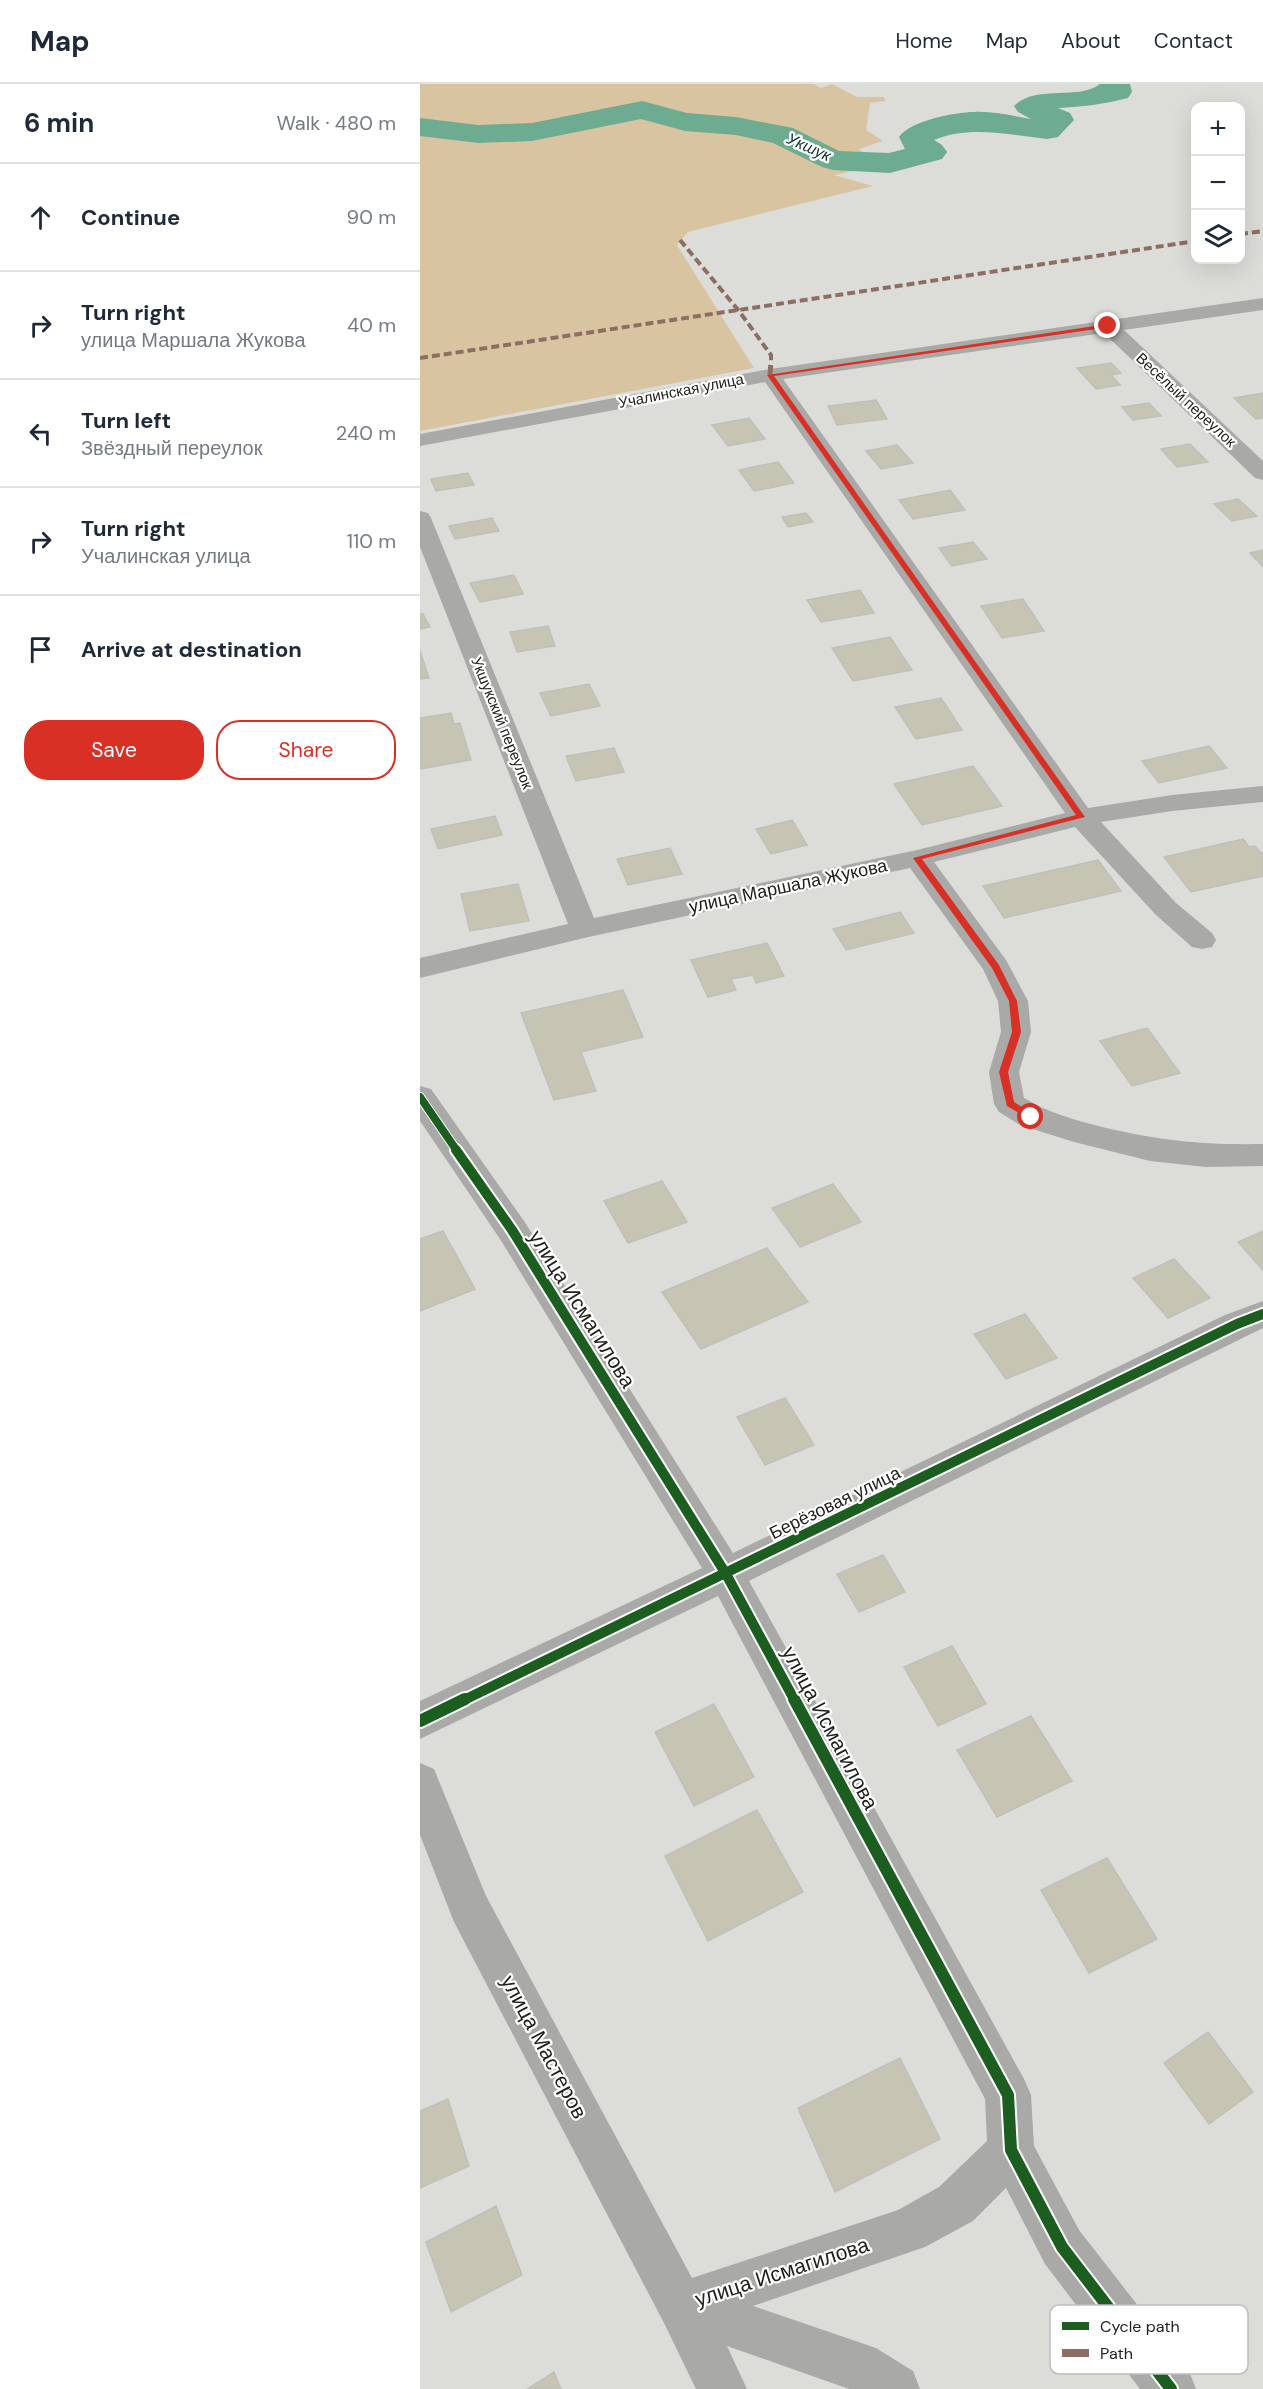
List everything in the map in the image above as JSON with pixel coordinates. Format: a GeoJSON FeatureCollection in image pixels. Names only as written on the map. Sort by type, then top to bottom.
{"type":"FeatureCollection","features":[{"type":"Feature","properties":{"kind":"street","name":"Учалинская улица"},"geometry":{"type":"LineString","coordinates":[[420,440],[770,375],[1263,304]]}},
{"type":"Feature","properties":{"kind":"street","name":"Весёлый переулок"},"geometry":{"type":"LineString","coordinates":[[1108,326],[1263,473]]}},
{"type":"Feature","properties":{"kind":"street"},"geometry":{"type":"LineString","coordinates":[[770,375],[1081,817],[1166,909],[1202,940]]}},
{"type":"Feature","properties":{"kind":"street","name":"Укшукский переулок"},"geometry":{"type":"LineString","coordinates":[[420,518],[584,929]]}},
{"type":"Feature","properties":{"kind":"street","name":"улица Маршала Жукова"},"geometry":{"type":"LineString","coordinates":[[420,968],[584,929],[917,858],[1081,817],[1172,803],[1263,794]]}},
{"type":"Feature","properties":{"kind":"street"},"geometry":{"type":"LineString","coordinates":[[917,858],[996,967],[1013,1001],[1016,1032],[1004,1072],[1010,1104],[1031,1117],[1150,1150],[1206,1156],[1263,1155]]}},
{"type":"Feature","properties":{"kind":"street","name":"улица Исмагилова"},"geometry":{"type":"LineString","coordinates":[[420,1097],[512,1230],[726,1574],[1008,2095],[1011,2150],[1062,2247],[1107,2305]]}},
{"type":"Feature","properties":{"kind":"street","name":"Берёзовая улица"},"geometry":{"type":"LineString","coordinates":[[420,1721],[1237,1324],[1263,1314]]}},
{"type":"Feature","properties":{"kind":"street","name":"улица Мастеров"},"geometry":{"type":"LineString","coordinates":[[420,1782],[469,1907],[681,2306],[722,2389]]}},
{"type":"Feature","properties":{"kind":"street","name":"улица Исмагилова"},"geometry":{"type":"LineString","coordinates":[[681,2306],[908,2230],[956,2204],[1011,2150]]}},
{"type":"Feature","properties":{"kind":"street","name":"улица Исмагилова"},"geometry":{"type":"LineString","coordinates":[[681,2306],[858,2366],[895,2389]]}},
{"type":"Feature","properties":{"kind":"street","name":"улица Исмагилова"},"geometry":{"type":"LineString","coordinates":[[1160,2374],[1172,2389]]}},
{"type":"Feature","properties":{"kind":"shaded area"},"geometry":{"type":"Polygon","coordinates":[[[420,84],[814,84],[821,88],[832,84],[857,97],[884,97],[885,101],[870,103],[866,130],[883,141],[859,149],[877,166],[834,175],[873,186],[688,232],[677,245],[754,368],[420,431],[420,84]]]}},
{"type":"Feature","properties":{"kind":"building"},"geometry":{"type":"Polygon","coordinates":[[[1111,363],[1121,373],[1111,375],[1120,385],[1096,389],[1077,368],[1111,363]]]}},
{"type":"Feature","properties":{"kind":"building"},"geometry":{"type":"Polygon","coordinates":[[[1263,393],[1263,418],[1256,419],[1234,398],[1263,393]]]}},
{"type":"Feature","properties":{"kind":"building"},"geometry":{"type":"Polygon","coordinates":[[[876,400],[887,419],[837,425],[828,406],[876,400]]]}},
{"type":"Feature","properties":{"kind":"building"},"geometry":{"type":"Polygon","coordinates":[[[1149,403],[1161,416],[1133,420],[1122,407],[1149,403]]]}},
{"type":"Feature","properties":{"kind":"building"},"geometry":{"type":"Polygon","coordinates":[[[749,418],[765,439],[728,446],[712,425],[749,418]]]}},
{"type":"Feature","properties":{"kind":"building"},"geometry":{"type":"Polygon","coordinates":[[[1190,444],[1208,462],[1177,467],[1161,449],[1190,444]]]}},
{"type":"Feature","properties":{"kind":"building"},"geometry":{"type":"Polygon","coordinates":[[[897,445],[913,463],[881,469],[866,451],[897,445]]]}},
{"type":"Feature","properties":{"kind":"building"},"geometry":{"type":"Polygon","coordinates":[[[778,462],[794,483],[754,491],[739,470],[778,462]]]}},
{"type":"Feature","properties":{"kind":"building"},"geometry":{"type":"Polygon","coordinates":[[[468,473],[474,485],[436,491],[431,479],[468,473]]]}},
{"type":"Feature","properties":{"kind":"building"},"geometry":{"type":"Polygon","coordinates":[[[950,490],[965,510],[913,519],[899,500],[950,490]]]}},
{"type":"Feature","properties":{"kind":"building"},"geometry":{"type":"Polygon","coordinates":[[[1238,499],[1257,516],[1232,521],[1214,504],[1238,499]]]}},
{"type":"Feature","properties":{"kind":"building"},"geometry":{"type":"Polygon","coordinates":[[[806,513],[813,522],[788,527],[782,517],[806,513]]]}},
{"type":"Feature","properties":{"kind":"building"},"geometry":{"type":"Polygon","coordinates":[[[492,518],[499,531],[455,539],[449,526],[492,518]]]}},
{"type":"Feature","properties":{"kind":"building"},"geometry":{"type":"Polygon","coordinates":[[[973,542],[987,559],[952,566],[939,548],[973,542]]]}},
{"type":"Feature","properties":{"kind":"building"},"geometry":{"type":"Polygon","coordinates":[[[1263,550],[1263,567],[1250,553],[1263,550]]]}},
{"type":"Feature","properties":{"kind":"building"},"geometry":{"type":"Polygon","coordinates":[[[514,575],[523,594],[480,602],[470,583],[514,575]]]}},
{"type":"Feature","properties":{"kind":"building"},"geometry":{"type":"Polygon","coordinates":[[[860,590],[874,613],[821,622],[807,600],[860,590]]]}},
{"type":"Feature","properties":{"kind":"building"},"geometry":{"type":"Polygon","coordinates":[[[1023,599],[1044,631],[1002,638],[981,606],[1023,599]]]}},
{"type":"Feature","properties":{"kind":"building"},"geometry":{"type":"Polygon","coordinates":[[[420,614],[423,614],[430,627],[420,629],[420,614]]]}},
{"type":"Feature","properties":{"kind":"building"},"geometry":{"type":"Polygon","coordinates":[[[548,626],[555,646],[517,652],[510,632],[548,626]]]}},
{"type":"Feature","properties":{"kind":"building"},"geometry":{"type":"Polygon","coordinates":[[[890,637],[912,670],[853,681],[832,648],[890,637]]]}},
{"type":"Feature","properties":{"kind":"building"},"geometry":{"type":"Polygon","coordinates":[[[420,651],[429,678],[420,679],[420,651]]]}},
{"type":"Feature","properties":{"kind":"building"},"geometry":{"type":"Polygon","coordinates":[[[589,684],[600,706],[551,716],[540,693],[589,684]]]}},
{"type":"Feature","properties":{"kind":"building"},"geometry":{"type":"Polygon","coordinates":[[[941,698],[962,730],[916,739],[895,707],[941,698]]]}},
{"type":"Feature","properties":{"kind":"building"},"geometry":{"type":"Polygon","coordinates":[[[451,713],[454,724],[460,723],[471,760],[420,769],[420,718],[451,713]]]}},
{"type":"Feature","properties":{"kind":"building"},"geometry":{"type":"Polygon","coordinates":[[[1209,746],[1227,768],[1159,783],[1142,761],[1209,746]]]}},
{"type":"Feature","properties":{"kind":"building"},"geometry":{"type":"Polygon","coordinates":[[[614,748],[624,772],[576,781],[566,756],[614,748]]]}},
{"type":"Feature","properties":{"kind":"building"},"geometry":{"type":"Polygon","coordinates":[[[973,766],[1002,806],[922,825],[894,784],[973,766]]]}},
{"type":"Feature","properties":{"kind":"building"},"geometry":{"type":"Polygon","coordinates":[[[495,816],[502,835],[438,849],[431,829],[495,816]]]}},
{"type":"Feature","properties":{"kind":"building"},"geometry":{"type":"Polygon","coordinates":[[[792,820],[807,845],[771,854],[756,829],[792,820]]]}},
{"type":"Feature","properties":{"kind":"building"},"geometry":{"type":"Polygon","coordinates":[[[1243,839],[1249,847],[1255,846],[1261,853],[1263,852],[1263,876],[1191,892],[1164,857],[1243,839]]]}},
{"type":"Feature","properties":{"kind":"building"},"geometry":{"type":"Polygon","coordinates":[[[670,848],[682,874],[628,885],[617,859],[670,848]]]}},
{"type":"Feature","properties":{"kind":"building"},"geometry":{"type":"Polygon","coordinates":[[[1098,860],[1121,891],[1004,918],[983,886],[1098,860]]]}},
{"type":"Feature","properties":{"kind":"building"},"geometry":{"type":"Polygon","coordinates":[[[518,884],[529,921],[470,931],[461,894],[518,884]]]}},
{"type":"Feature","properties":{"kind":"building"},"geometry":{"type":"Polygon","coordinates":[[[900,912],[914,933],[846,950],[833,929],[900,912]]]}},
{"type":"Feature","properties":{"kind":"building"},"geometry":{"type":"Polygon","coordinates":[[[767,943],[784,976],[756,983],[753,975],[731,979],[736,990],[708,997],[691,960],[767,943]]]}},
{"type":"Feature","properties":{"kind":"building"},"geometry":{"type":"Polygon","coordinates":[[[623,990],[643,1037],[581,1052],[596,1091],[554,1100],[521,1013],[623,990]]]}},
{"type":"Feature","properties":{"kind":"building"},"geometry":{"type":"Polygon","coordinates":[[[1147,1028],[1180,1073],[1132,1086],[1100,1041],[1147,1028]]]}},
{"type":"Feature","properties":{"kind":"building"},"geometry":{"type":"Polygon","coordinates":[[[662,1181],[687,1222],[628,1243],[604,1201],[662,1181]]]}},
{"type":"Feature","properties":{"kind":"building"},"geometry":{"type":"Polygon","coordinates":[[[833,1184],[861,1222],[800,1247],[772,1208],[833,1184]]]}},
{"type":"Feature","properties":{"kind":"building"},"geometry":{"type":"Polygon","coordinates":[[[443,1231],[475,1289],[420,1311],[420,1239],[443,1231]]]}},
{"type":"Feature","properties":{"kind":"building"},"geometry":{"type":"Polygon","coordinates":[[[1263,1231],[1263,1270],[1238,1242],[1263,1231]]]}},
{"type":"Feature","properties":{"kind":"building"},"geometry":{"type":"Polygon","coordinates":[[[767,1248],[808,1302],[701,1349],[662,1292],[767,1248]]]}},
{"type":"Feature","properties":{"kind":"building"},"geometry":{"type":"Polygon","coordinates":[[[1174,1259],[1210,1298],[1168,1318],[1133,1278],[1174,1259]]]}},
{"type":"Feature","properties":{"kind":"building"},"geometry":{"type":"Polygon","coordinates":[[[1025,1314],[1057,1358],[1006,1379],[974,1334],[1025,1314]]]}},
{"type":"Feature","properties":{"kind":"building"},"geometry":{"type":"Polygon","coordinates":[[[785,1398],[814,1445],[765,1465],[737,1417],[785,1398]]]}},
{"type":"Feature","properties":{"kind":"building"},"geometry":{"type":"Polygon","coordinates":[[[883,1555],[905,1592],[859,1612],[837,1574],[883,1555]]]}},
{"type":"Feature","properties":{"kind":"building"},"geometry":{"type":"Polygon","coordinates":[[[952,1646],[986,1704],[938,1726],[904,1667],[952,1646]]]}},
{"type":"Feature","properties":{"kind":"building"},"geometry":{"type":"Polygon","coordinates":[[[714,1704],[754,1777],[694,1806],[655,1732],[714,1704]]]}},
{"type":"Feature","properties":{"kind":"building"},"geometry":{"type":"Polygon","coordinates":[[[1031,1716],[1072,1781],[997,1817],[957,1750],[1031,1716]]]}},
{"type":"Feature","properties":{"kind":"building"},"geometry":{"type":"Polygon","coordinates":[[[757,1810],[803,1892],[708,1941],[665,1856],[757,1810]]]}},
{"type":"Feature","properties":{"kind":"building"},"geometry":{"type":"Polygon","coordinates":[[[1107,1858],[1157,1939],[1089,1973],[1041,1890],[1107,1858]]]}},
{"type":"Feature","properties":{"kind":"building"},"geometry":{"type":"Polygon","coordinates":[[[1208,2032],[1253,2092],[1209,2124],[1164,2063],[1208,2032]]]}},
{"type":"Feature","properties":{"kind":"building"},"geometry":{"type":"Polygon","coordinates":[[[900,2058],[940,2139],[835,2192],[798,2108],[900,2058]]]}},
{"type":"Feature","properties":{"kind":"building"},"geometry":{"type":"Polygon","coordinates":[[[448,2099],[469,2166],[420,2188],[420,2111],[448,2099]]]}},
{"type":"Feature","properties":{"kind":"building"},"geometry":{"type":"Polygon","coordinates":[[[496,2206],[522,2275],[451,2312],[426,2242],[496,2206]]]}},
{"type":"Feature","properties":{"kind":"building"},"geometry":{"type":"Polygon","coordinates":[[[554,2372],[561,2389],[527,2389],[554,2372]]]}},
{"type":"Feature","properties":{"kind":"waterway","name":"Укшук"},"geometry":{"type":"LineString","coordinates":[[420,127],[478,134],[532,132],[642,110],[685,122],[736,126],[782,135],[833,160],[890,163],[931,152],[917,144],[915,137],[936,128],[974,121],[1047,130],[1059,120],[1029,106],[1042,99],[1081,98],[1117,92],[1115,84]]}},
{"type":"Feature","properties":{"kind":"marked path"},"geometry":{"type":"LineString","coordinates":[[1245,233],[1263,231]]}},
{"type":"Feature","properties":{"kind":"marked path"},"geometry":{"type":"LineString","coordinates":[[680,240],[739,311],[771,355],[770,375]]}},
{"type":"Feature","properties":{"kind":"marked path"},"geometry":{"type":"LineString","coordinates":[[420,358],[1191,242]]}},
{"type":"Feature","properties":{"kind":"cycle path"},"geometry":{"type":"LineString","coordinates":[[420,1097],[512,1230],[726,1574],[1008,2095],[1011,2150],[1062,2247],[1107,2305]]}},
{"type":"Feature","properties":{"kind":"cycle path"},"geometry":{"type":"LineString","coordinates":[[420,1721],[1237,1324],[1263,1314]]}},
{"type":"Feature","properties":{"kind":"cycle path"},"geometry":{"type":"LineString","coordinates":[[1159,2374],[1171,2389]]}},
{"type":"Feature","properties":{"kind":"route"},"geometry":{"type":"LineString","coordinates":[[1031,1117],[1010,1104],[1004,1072],[1016,1032],[1013,1001],[996,967],[917,858],[1081,817],[770,375],[1108,326]]}}]}
